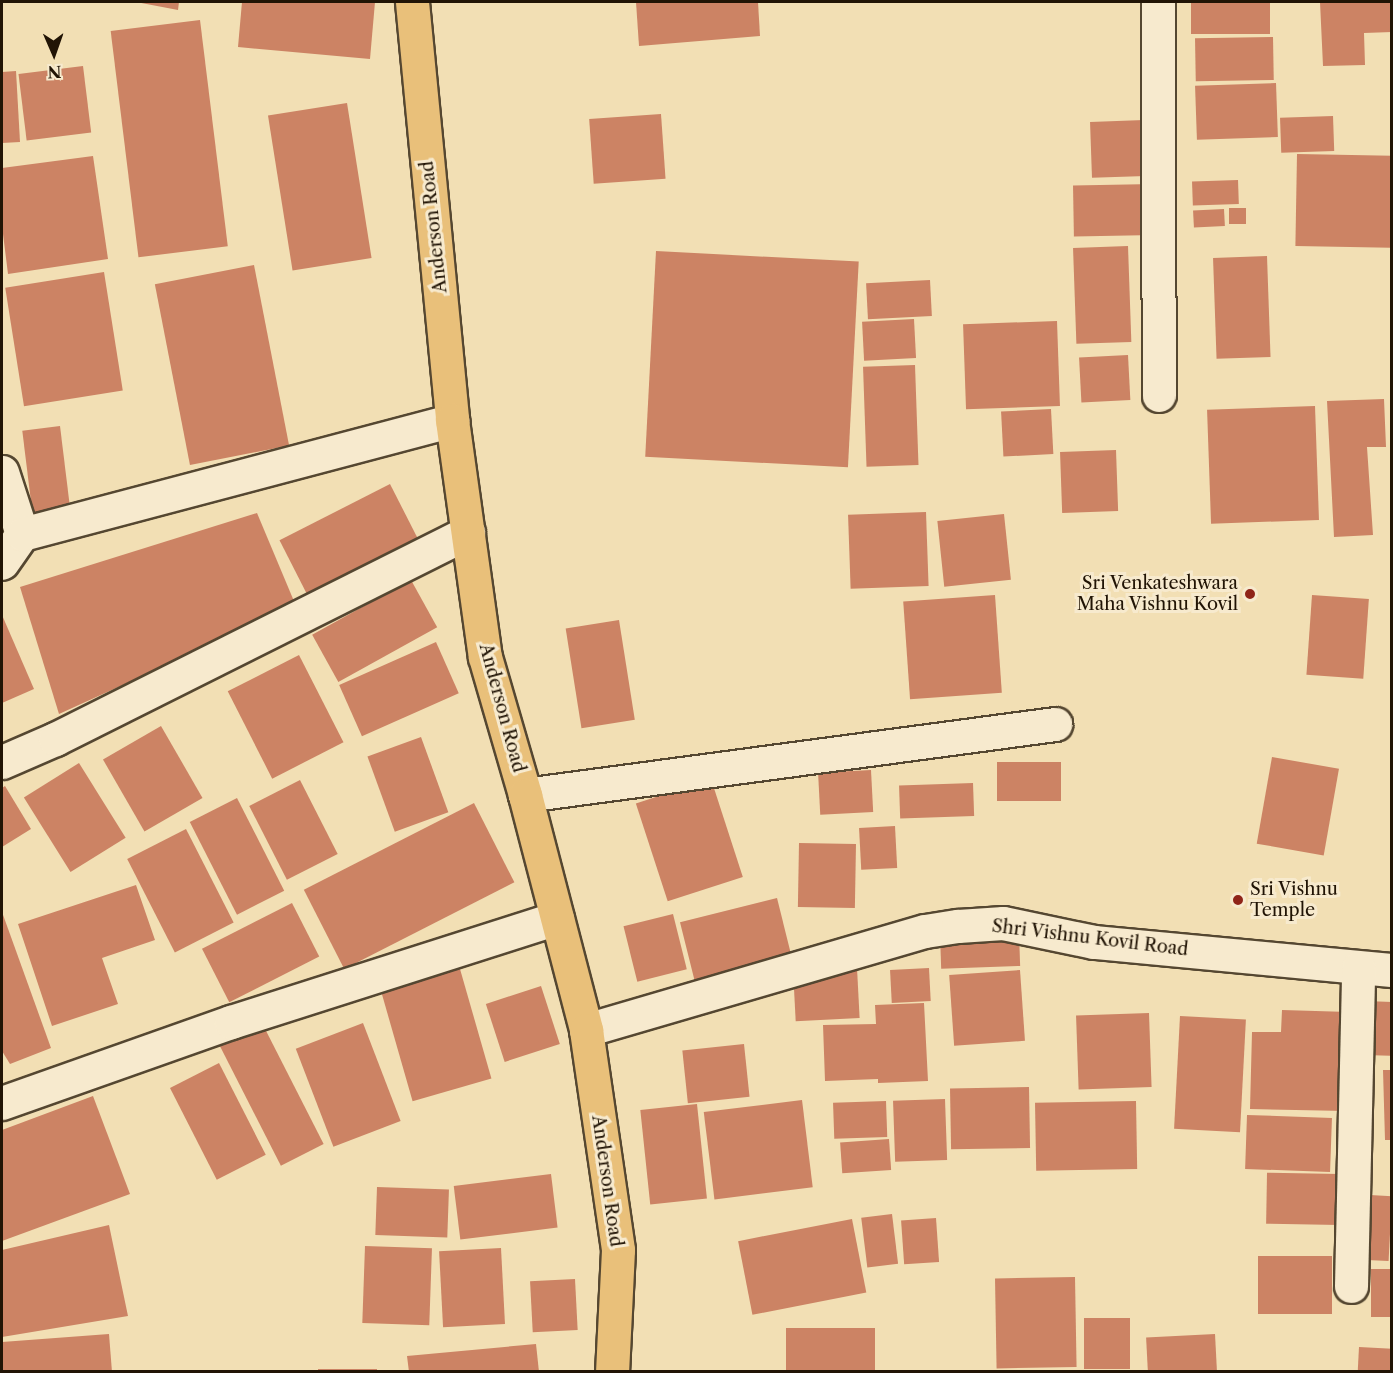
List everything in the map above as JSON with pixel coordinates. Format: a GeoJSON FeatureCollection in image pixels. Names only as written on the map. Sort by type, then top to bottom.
{"type":"FeatureCollection","features":[{"type":"Feature","properties":{"kind":"main road","name":"Anderson Road"},"geometry":{"type":"LineString","coordinates":[[412,2],[452,420],[485,657],[525,795],[586,1030],[618,1250],[612,1371]]}},
{"type":"Feature","properties":{"kind":"street"},"geometry":{"type":"LineString","coordinates":[[1158,2],[1159,395]]}},
{"type":"Feature","properties":{"kind":"street"},"geometry":{"type":"LineString","coordinates":[[2,563],[22,534],[452,420]]}},
{"type":"Feature","properties":{"kind":"street"},"geometry":{"type":"LineString","coordinates":[[2,472],[22,534]]}},
{"type":"Feature","properties":{"kind":"street"},"geometry":{"type":"LineString","coordinates":[[2,762],[55,739],[468,532]]}},
{"type":"Feature","properties":{"kind":"street"},"geometry":{"type":"LineString","coordinates":[[525,795],[1055,724]]}},
{"type":"Feature","properties":{"kind":"street"},"geometry":{"type":"LineString","coordinates":[[2,1103],[231,1022],[557,918]]}},
{"type":"Feature","properties":{"kind":"street","name":"Shri Vishnu Kovil Road"},"geometry":{"type":"LineString","coordinates":[[586,1030],[925,931],[958,926],[1003,923],[1094,942],[1392,970]]}},
{"type":"Feature","properties":{"kind":"street"},"geometry":{"type":"LineString","coordinates":[[1351,1286],[1358,968]]}},
{"type":"Feature","properties":{"kind":"building"},"geometry":{"type":"Polygon","coordinates":[[[136,2],[179,2],[178,10],[136,2]]]}},
{"type":"Feature","properties":{"kind":"building"},"geometry":{"type":"Polygon","coordinates":[[[242,2],[375,2],[370,59],[238,47],[242,2]]]}},
{"type":"Feature","properties":{"kind":"building"},"geometry":{"type":"Polygon","coordinates":[[[636,2],[758,2],[760,36],[639,46],[636,2]]]}},
{"type":"Feature","properties":{"kind":"building"},"geometry":{"type":"Polygon","coordinates":[[[1191,2],[1270,2],[1270,34],[1191,34],[1191,2]]]}},
{"type":"Feature","properties":{"kind":"building"},"geometry":{"type":"Polygon","coordinates":[[[1320,2],[1392,2],[1392,32],[1364,33],[1365,65],[1323,66],[1320,2]]]}},
{"type":"Feature","properties":{"kind":"building"},"geometry":{"type":"Polygon","coordinates":[[[200,20],[228,246],[138,257],[111,31],[200,20]]]}},
{"type":"Feature","properties":{"kind":"building"},"geometry":{"type":"Polygon","coordinates":[[[1273,37],[1274,80],[1196,81],[1195,38],[1273,37]]]}},
{"type":"Feature","properties":{"kind":"building"},"geometry":{"type":"Polygon","coordinates":[[[83,66],[91,133],[27,140],[18,74],[83,66]]]}},
{"type":"Feature","properties":{"kind":"building"},"geometry":{"type":"Polygon","coordinates":[[[16,71],[20,142],[2,143],[2,72],[16,71]]]}},
{"type":"Feature","properties":{"kind":"building"},"geometry":{"type":"Polygon","coordinates":[[[1276,83],[1278,137],[1197,140],[1195,86],[1276,83]]]}},
{"type":"Feature","properties":{"kind":"building"},"geometry":{"type":"Polygon","coordinates":[[[347,103],[372,258],[293,271],[268,116],[347,103]]]}},
{"type":"Feature","properties":{"kind":"building"},"geometry":{"type":"Polygon","coordinates":[[[661,114],[666,179],[594,184],[589,119],[661,114]]]}},
{"type":"Feature","properties":{"kind":"building"},"geometry":{"type":"Polygon","coordinates":[[[1333,116],[1334,151],[1281,153],[1280,118],[1333,116]]]}},
{"type":"Feature","properties":{"kind":"building"},"geometry":{"type":"Polygon","coordinates":[[[1144,120],[1146,176],[1092,178],[1090,122],[1144,120]]]}},
{"type":"Feature","properties":{"kind":"building"},"geometry":{"type":"Polygon","coordinates":[[[1297,154],[1392,156],[1390,248],[1295,246],[1297,154]]]}},
{"type":"Feature","properties":{"kind":"building"},"geometry":{"type":"Polygon","coordinates":[[[93,156],[108,259],[8,274],[2,226],[2,168],[93,156]]]}},
{"type":"Feature","properties":{"kind":"building"},"geometry":{"type":"Polygon","coordinates":[[[1238,180],[1239,204],[1193,206],[1192,182],[1238,180]]]}},
{"type":"Feature","properties":{"kind":"building"},"geometry":{"type":"Polygon","coordinates":[[[1154,184],[1155,235],[1074,236],[1073,185],[1154,184]]]}},
{"type":"Feature","properties":{"kind":"building"},"geometry":{"type":"Polygon","coordinates":[[[1229,208],[1246,208],[1246,224],[1229,224],[1229,208]]]}},
{"type":"Feature","properties":{"kind":"building"},"geometry":{"type":"Polygon","coordinates":[[[1224,209],[1225,226],[1194,228],[1193,211],[1224,209]]]}},
{"type":"Feature","properties":{"kind":"building"},"geometry":{"type":"Polygon","coordinates":[[[1128,246],[1131,342],[1076,344],[1073,248],[1128,246]]]}},
{"type":"Feature","properties":{"kind":"building"},"geometry":{"type":"Polygon","coordinates":[[[656,251],[859,262],[848,467],[645,457],[656,251]]]}},
{"type":"Feature","properties":{"kind":"building"},"geometry":{"type":"Polygon","coordinates":[[[1267,256],[1271,357],[1217,359],[1213,258],[1267,256]]]}},
{"type":"Feature","properties":{"kind":"building"},"geometry":{"type":"Polygon","coordinates":[[[254,265],[289,446],[190,465],[155,284],[254,265]]]}},
{"type":"Feature","properties":{"kind":"building"},"geometry":{"type":"Polygon","coordinates":[[[104,272],[123,391],[24,406],[5,288],[104,272]]]}},
{"type":"Feature","properties":{"kind":"building"},"geometry":{"type":"Polygon","coordinates":[[[930,280],[932,316],[868,319],[866,283],[930,280]]]}},
{"type":"Feature","properties":{"kind":"building"},"geometry":{"type":"Polygon","coordinates":[[[914,319],[916,358],[864,361],[862,322],[914,319]]]}},
{"type":"Feature","properties":{"kind":"building"},"geometry":{"type":"Polygon","coordinates":[[[1057,321],[1060,406],[966,409],[963,324],[1057,321]]]}},
{"type":"Feature","properties":{"kind":"building"},"geometry":{"type":"Polygon","coordinates":[[[1128,355],[1130,400],[1081,403],[1079,358],[1128,355]]]}},
{"type":"Feature","properties":{"kind":"building"},"geometry":{"type":"Polygon","coordinates":[[[915,365],[918,465],[867,467],[863,367],[915,365]]]}},
{"type":"Feature","properties":{"kind":"building"},"geometry":{"type":"Polygon","coordinates":[[[1384,399],[1386,447],[1367,447],[1373,535],[1334,537],[1327,401],[1384,399]]]}},
{"type":"Feature","properties":{"kind":"building"},"geometry":{"type":"Polygon","coordinates":[[[1315,406],[1319,520],[1211,524],[1207,410],[1315,406]]]}},
{"type":"Feature","properties":{"kind":"building"},"geometry":{"type":"Polygon","coordinates":[[[1051,409],[1053,454],[1003,457],[1001,412],[1051,409]]]}},
{"type":"Feature","properties":{"kind":"building"},"geometry":{"type":"Polygon","coordinates":[[[60,426],[70,508],[32,513],[22,431],[60,426]]]}},
{"type":"Feature","properties":{"kind":"building"},"geometry":{"type":"Polygon","coordinates":[[[1116,450],[1118,511],[1062,513],[1060,452],[1116,450]]]}},
{"type":"Feature","properties":{"kind":"building"},"geometry":{"type":"Polygon","coordinates":[[[390,484],[420,544],[310,600],[280,540],[390,484]]]}},
{"type":"Feature","properties":{"kind":"building"},"geometry":{"type":"Polygon","coordinates":[[[926,512],[929,586],[851,589],[848,515],[926,512]]]}},
{"type":"Feature","properties":{"kind":"building"},"geometry":{"type":"Polygon","coordinates":[[[257,513],[296,606],[59,714],[20,587],[257,513]]]}},
{"type":"Feature","properties":{"kind":"building"},"geometry":{"type":"Polygon","coordinates":[[[1004,514],[1011,580],[944,587],[937,521],[1004,514]]]}},
{"type":"Feature","properties":{"kind":"building"},"geometry":{"type":"Polygon","coordinates":[[[411,580],[437,627],[338,682],[312,635],[411,580]]]}},
{"type":"Feature","properties":{"kind":"building"},"geometry":{"type":"Polygon","coordinates":[[[995,595],[1002,693],[910,699],[903,601],[995,595]]]}},
{"type":"Feature","properties":{"kind":"building"},"geometry":{"type":"Polygon","coordinates":[[[1312,595],[1369,599],[1363,679],[1306,675],[1312,595]]]}},
{"type":"Feature","properties":{"kind":"building"},"geometry":{"type":"Polygon","coordinates":[[[2,615],[34,689],[2,703],[2,615]]]}},
{"type":"Feature","properties":{"kind":"building"},"geometry":{"type":"Polygon","coordinates":[[[619,620],[635,720],[581,728],[566,628],[619,620]]]}},
{"type":"Feature","properties":{"kind":"building"},"geometry":{"type":"Polygon","coordinates":[[[436,642],[459,693],[362,736],[339,685],[436,642]]]}},
{"type":"Feature","properties":{"kind":"building"},"geometry":{"type":"Polygon","coordinates":[[[299,655],[343,742],[272,779],[228,691],[299,655]]]}},
{"type":"Feature","properties":{"kind":"building"},"geometry":{"type":"Polygon","coordinates":[[[161,726],[202,798],[144,831],[103,760],[161,726]]]}},
{"type":"Feature","properties":{"kind":"building"},"geometry":{"type":"Polygon","coordinates":[[[421,737],[448,812],[395,832],[367,756],[421,737]]]}},
{"type":"Feature","properties":{"kind":"building"},"geometry":{"type":"Polygon","coordinates":[[[1272,757],[1339,769],[1324,855],[1257,844],[1272,757]]]}},
{"type":"Feature","properties":{"kind":"building"},"geometry":{"type":"Polygon","coordinates":[[[997,762],[1061,762],[1061,801],[997,801],[997,762]]]}},
{"type":"Feature","properties":{"kind":"building"},"geometry":{"type":"Polygon","coordinates":[[[79,763],[126,838],[71,872],[24,797],[79,763]]]}},
{"type":"Feature","properties":{"kind":"building"},"geometry":{"type":"Polygon","coordinates":[[[871,770],[873,812],[820,815],[818,773],[871,770]]]}},
{"type":"Feature","properties":{"kind":"building"},"geometry":{"type":"Polygon","coordinates":[[[711,779],[743,877],[668,901],[636,803],[711,779]]]}},
{"type":"Feature","properties":{"kind":"building"},"geometry":{"type":"Polygon","coordinates":[[[300,780],[338,854],[287,880],[249,806],[300,780]]]}},
{"type":"Feature","properties":{"kind":"building"},"geometry":{"type":"Polygon","coordinates":[[[973,783],[974,816],[900,819],[899,786],[973,783]]]}},
{"type":"Feature","properties":{"kind":"building"},"geometry":{"type":"Polygon","coordinates":[[[5,786],[31,829],[2,847],[2,788],[5,786]]]}},
{"type":"Feature","properties":{"kind":"building"},"geometry":{"type":"Polygon","coordinates":[[[237,798],[284,891],[237,915],[190,822],[237,798]]]}},
{"type":"Feature","properties":{"kind":"building"},"geometry":{"type":"Polygon","coordinates":[[[474,803],[514,882],[344,969],[304,890],[474,803]]]}},
{"type":"Feature","properties":{"kind":"building"},"geometry":{"type":"Polygon","coordinates":[[[895,826],[897,868],[861,870],[859,828],[895,826]]]}},
{"type":"Feature","properties":{"kind":"building"},"geometry":{"type":"Polygon","coordinates":[[[186,829],[234,923],[175,953],[127,859],[186,829]]]}},
{"type":"Feature","properties":{"kind":"building"},"geometry":{"type":"Polygon","coordinates":[[[799,843],[856,844],[855,908],[798,907],[799,843]]]}},
{"type":"Feature","properties":{"kind":"building"},"geometry":{"type":"Polygon","coordinates":[[[136,885],[155,940],[102,958],[118,1004],[52,1026],[18,924],[136,885]]]}},
{"type":"Feature","properties":{"kind":"building"},"geometry":{"type":"Polygon","coordinates":[[[777,898],[792,958],[695,982],[680,922],[777,898]]]}},
{"type":"Feature","properties":{"kind":"building"},"geometry":{"type":"Polygon","coordinates":[[[292,903],[319,956],[229,1002],[202,949],[292,903]]]}},
{"type":"Feature","properties":{"kind":"building"},"geometry":{"type":"Polygon","coordinates":[[[2,912],[51,1048],[10,1064],[2,1051],[2,912]]]}},
{"type":"Feature","properties":{"kind":"building"},"geometry":{"type":"Polygon","coordinates":[[[673,914],[687,969],[637,982],[624,926],[673,914]]]}},
{"type":"Feature","properties":{"kind":"building"},"geometry":{"type":"Polygon","coordinates":[[[1019,933],[1020,966],[941,969],[940,936],[1019,933]]]}},
{"type":"Feature","properties":{"kind":"building"},"geometry":{"type":"Polygon","coordinates":[[[857,968],[860,1018],[796,1021],[793,971],[857,968]]]}},
{"type":"Feature","properties":{"kind":"building"},"geometry":{"type":"Polygon","coordinates":[[[929,968],[931,1001],[892,1003],[890,970],[929,968]]]}},
{"type":"Feature","properties":{"kind":"building"},"geometry":{"type":"Polygon","coordinates":[[[460,969],[491,1079],[413,1101],[381,992],[460,969]]]}},
{"type":"Feature","properties":{"kind":"building"},"geometry":{"type":"Polygon","coordinates":[[[1020,970],[1025,1041],[954,1046],[949,975],[1020,970]]]}},
{"type":"Feature","properties":{"kind":"building"},"geometry":{"type":"Polygon","coordinates":[[[541,986],[560,1044],[505,1062],[486,1004],[541,986]]]}},
{"type":"Feature","properties":{"kind":"building"},"geometry":{"type":"Polygon","coordinates":[[[1366,1001],[1392,1002],[1390,1056],[1364,1055],[1366,1001]]]}},
{"type":"Feature","properties":{"kind":"building"},"geometry":{"type":"Polygon","coordinates":[[[924,1003],[928,1081],[878,1083],[878,1079],[825,1081],[823,1025],[876,1024],[875,1005],[924,1003]]]}},
{"type":"Feature","properties":{"kind":"building"},"geometry":{"type":"Polygon","coordinates":[[[1282,1010],[1349,1012],[1346,1111],[1250,1109],[1252,1032],[1281,1032],[1282,1010]]]}},
{"type":"Feature","properties":{"kind":"building"},"geometry":{"type":"Polygon","coordinates":[[[1149,1013],[1152,1087],[1079,1090],[1076,1016],[1149,1013]]]}},
{"type":"Feature","properties":{"kind":"building"},"geometry":{"type":"Polygon","coordinates":[[[1180,1016],[1246,1019],[1240,1132],[1174,1129],[1180,1016]]]}},
{"type":"Feature","properties":{"kind":"building"},"geometry":{"type":"Polygon","coordinates":[[[261,1021],[324,1144],[281,1166],[218,1043],[261,1021]]]}},
{"type":"Feature","properties":{"kind":"building"},"geometry":{"type":"Polygon","coordinates":[[[363,1023],[401,1121],[333,1147],[296,1049],[363,1023]]]}},
{"type":"Feature","properties":{"kind":"building"},"geometry":{"type":"Polygon","coordinates":[[[744,1044],[750,1097],[688,1103],[682,1050],[744,1044]]]}},
{"type":"Feature","properties":{"kind":"building"},"geometry":{"type":"Polygon","coordinates":[[[219,1063],[266,1155],[217,1180],[170,1088],[219,1063]]]}},
{"type":"Feature","properties":{"kind":"building"},"geometry":{"type":"Polygon","coordinates":[[[1383,1070],[1392,1070],[1392,1140],[1385,1140],[1383,1070]]]}},
{"type":"Feature","properties":{"kind":"building"},"geometry":{"type":"Polygon","coordinates":[[[1029,1087],[1030,1148],[951,1149],[950,1088],[1029,1087]]]}},
{"type":"Feature","properties":{"kind":"building"},"geometry":{"type":"Polygon","coordinates":[[[93,1096],[130,1194],[2,1241],[2,1130],[93,1096]]]}},
{"type":"Feature","properties":{"kind":"building"},"geometry":{"type":"Polygon","coordinates":[[[945,1099],[947,1160],[895,1162],[893,1101],[945,1099]]]}},
{"type":"Feature","properties":{"kind":"building"},"geometry":{"type":"Polygon","coordinates":[[[802,1100],[813,1187],[714,1199],[704,1112],[802,1100]]]}},
{"type":"Feature","properties":{"kind":"building"},"geometry":{"type":"Polygon","coordinates":[[[886,1101],[887,1137],[834,1139],[833,1103],[886,1101]]]}},
{"type":"Feature","properties":{"kind":"building"},"geometry":{"type":"Polygon","coordinates":[[[1136,1101],[1137,1169],[1036,1171],[1035,1103],[1136,1101]]]}},
{"type":"Feature","properties":{"kind":"building"},"geometry":{"type":"Polygon","coordinates":[[[697,1104],[707,1198],[650,1204],[640,1110],[697,1104]]]}},
{"type":"Feature","properties":{"kind":"building"},"geometry":{"type":"Polygon","coordinates":[[[1247,1115],[1332,1118],[1330,1172],[1245,1169],[1247,1115]]]}},
{"type":"Feature","properties":{"kind":"building"},"geometry":{"type":"Polygon","coordinates":[[[889,1139],[891,1170],[842,1173],[840,1142],[889,1139]]]}},
{"type":"Feature","properties":{"kind":"building"},"geometry":{"type":"Polygon","coordinates":[[[1267,1173],[1340,1174],[1339,1225],[1266,1224],[1267,1173]]]}},
{"type":"Feature","properties":{"kind":"building"},"geometry":{"type":"Polygon","coordinates":[[[551,1174],[558,1228],[460,1240],[454,1186],[551,1174]]]}},
{"type":"Feature","properties":{"kind":"building"},"geometry":{"type":"Polygon","coordinates":[[[377,1187],[449,1190],[447,1237],[375,1235],[377,1187]]]}},
{"type":"Feature","properties":{"kind":"building"},"geometry":{"type":"Polygon","coordinates":[[[1370,1195],[1392,1196],[1389,1261],[1367,1260],[1370,1195]]]}},
{"type":"Feature","properties":{"kind":"building"},"geometry":{"type":"Polygon","coordinates":[[[892,1214],[898,1264],[867,1267],[861,1218],[892,1214]]]}},
{"type":"Feature","properties":{"kind":"building"},"geometry":{"type":"Polygon","coordinates":[[[936,1218],[939,1262],[904,1264],[901,1220],[936,1218]]]}},
{"type":"Feature","properties":{"kind":"building"},"geometry":{"type":"Polygon","coordinates":[[[852,1219],[866,1293],[752,1315],[738,1241],[852,1219]]]}},
{"type":"Feature","properties":{"kind":"building"},"geometry":{"type":"Polygon","coordinates":[[[109,1225],[128,1316],[2,1337],[2,1250],[109,1225]]]}},
{"type":"Feature","properties":{"kind":"building"},"geometry":{"type":"Polygon","coordinates":[[[365,1246],[432,1248],[429,1325],[362,1323],[365,1246]]]}},
{"type":"Feature","properties":{"kind":"building"},"geometry":{"type":"Polygon","coordinates":[[[501,1248],[505,1324],[443,1327],[439,1251],[501,1248]]]}},
{"type":"Feature","properties":{"kind":"building"},"geometry":{"type":"Polygon","coordinates":[[[1258,1256],[1332,1256],[1332,1314],[1258,1314],[1258,1256]]]}},
{"type":"Feature","properties":{"kind":"building"},"geometry":{"type":"Polygon","coordinates":[[[1371,1269],[1392,1269],[1392,1317],[1371,1317],[1371,1269]]]}},
{"type":"Feature","properties":{"kind":"building"},"geometry":{"type":"Polygon","coordinates":[[[1075,1277],[1077,1367],[997,1368],[995,1278],[1075,1277]]]}},
{"type":"Feature","properties":{"kind":"building"},"geometry":{"type":"Polygon","coordinates":[[[575,1279],[578,1330],[533,1332],[530,1281],[575,1279]]]}},
{"type":"Feature","properties":{"kind":"building"},"geometry":{"type":"Polygon","coordinates":[[[1084,1318],[1130,1318],[1130,1369],[1084,1369],[1084,1318]]]}},
{"type":"Feature","properties":{"kind":"building"},"geometry":{"type":"Polygon","coordinates":[[[786,1328],[875,1328],[875,1372],[786,1372],[786,1328]]]}},
{"type":"Feature","properties":{"kind":"building"},"geometry":{"type":"Polygon","coordinates":[[[109,1334],[112,1372],[2,1372],[2,1342],[109,1334]]]}},
{"type":"Feature","properties":{"kind":"building"},"geometry":{"type":"Polygon","coordinates":[[[1215,1334],[1217,1372],[1148,1372],[1146,1338],[1215,1334]]]}},
{"type":"Feature","properties":{"kind":"building"},"geometry":{"type":"Polygon","coordinates":[[[536,1344],[539,1372],[409,1372],[407,1356],[536,1344]]]}},
{"type":"Feature","properties":{"kind":"building"},"geometry":{"type":"Polygon","coordinates":[[[1359,1347],[1392,1349],[1391,1372],[1358,1372],[1359,1347]]]}},
{"type":"Feature","properties":{"kind":"building"},"geometry":{"type":"Polygon","coordinates":[[[318,1369],[377,1369],[377,1372],[318,1372],[318,1369]]]}},
{"type":"Feature","properties":{"kind":"place","name":"Sri Venkateshwara Maha Vishnu Kovil"},"geometry":{"type":"Point","coordinates":[1250,594]}},
{"type":"Feature","properties":{"kind":"place","name":"Sri Vishnu Temple"},"geometry":{"type":"Point","coordinates":[1238,900]}}]}
